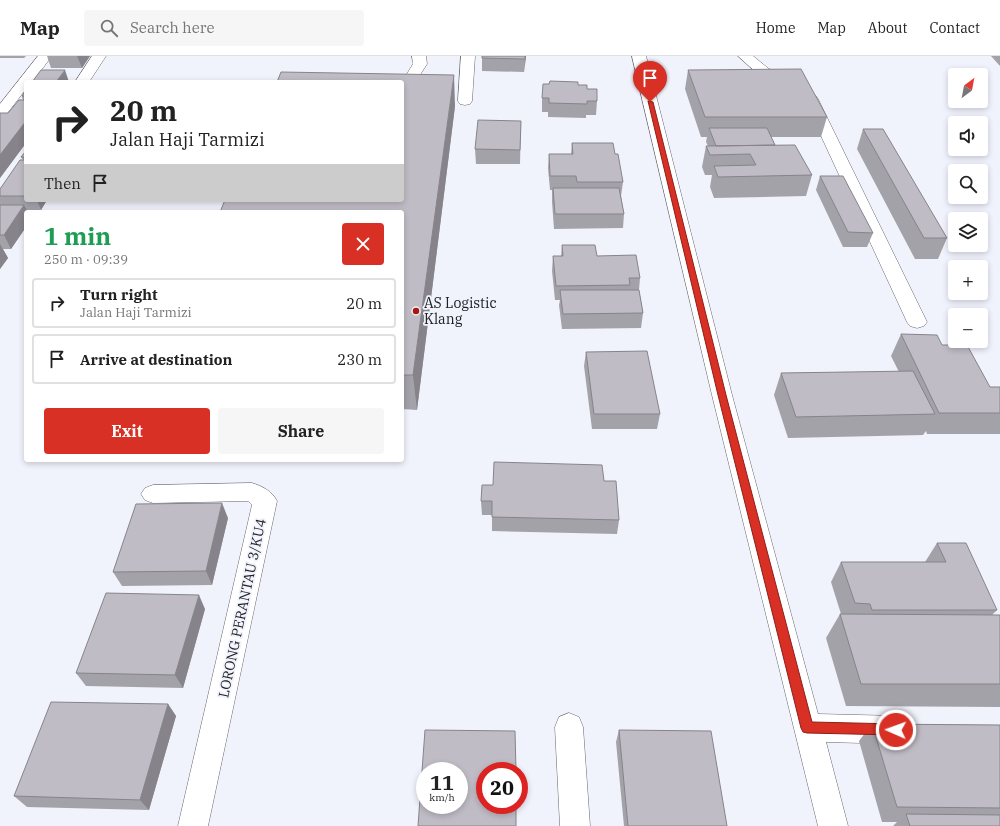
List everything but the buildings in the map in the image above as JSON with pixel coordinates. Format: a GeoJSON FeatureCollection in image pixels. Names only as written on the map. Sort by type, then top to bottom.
{"type":"FeatureCollection","features":[{"type":"Feature","properties":{"kind":"street"},"geometry":{"type":"LineString","coordinates":[[26,80],[45,56]]}},
{"type":"Feature","properties":{"kind":"street"},"geometry":{"type":"LineString","coordinates":[[83,80],[99,56]]}},
{"type":"Feature","properties":{"kind":"street"},"geometry":{"type":"LineString","coordinates":[[404,89],[420,64],[419,56]]}},
{"type":"Feature","properties":{"kind":"street"},"geometry":{"type":"LineString","coordinates":[[465,101],[468,56]]}},
{"type":"Feature","properties":{"kind":"street"},"geometry":{"type":"LineString","coordinates":[[639,56],[724,403],[833,826]]}},
{"type":"Feature","properties":{"kind":"street"},"geometry":{"type":"LineString","coordinates":[[745,56],[764,72],[802,84],[809,94],[917,322]]}},
{"type":"Feature","properties":{"kind":"street"},"geometry":{"type":"LineString","coordinates":[[0,112],[24,82]]}},
{"type":"Feature","properties":{"kind":"street","name":"LORONG PERANTAU 3/KU4"},"geometry":{"type":"LineString","coordinates":[[153,494],[252,492],[265,501],[193,826]]}},
{"type":"Feature","properties":{"kind":"street"},"geometry":{"type":"LineString","coordinates":[[569,726],[575,826]]}},
{"type":"Feature","properties":{"kind":"street"},"geometry":{"type":"LineString","coordinates":[[807,728],[923,730]]}},
{"type":"Feature","properties":{"kind":"place","name":"AS Logistic Klang"},"geometry":{"type":"Point","coordinates":[416,311]}},
{"type":"Feature","properties":{"kind":"route"},"geometry":{"type":"LineString","coordinates":[[650,102],[722,395],[807,728],[896,730]]}}]}
